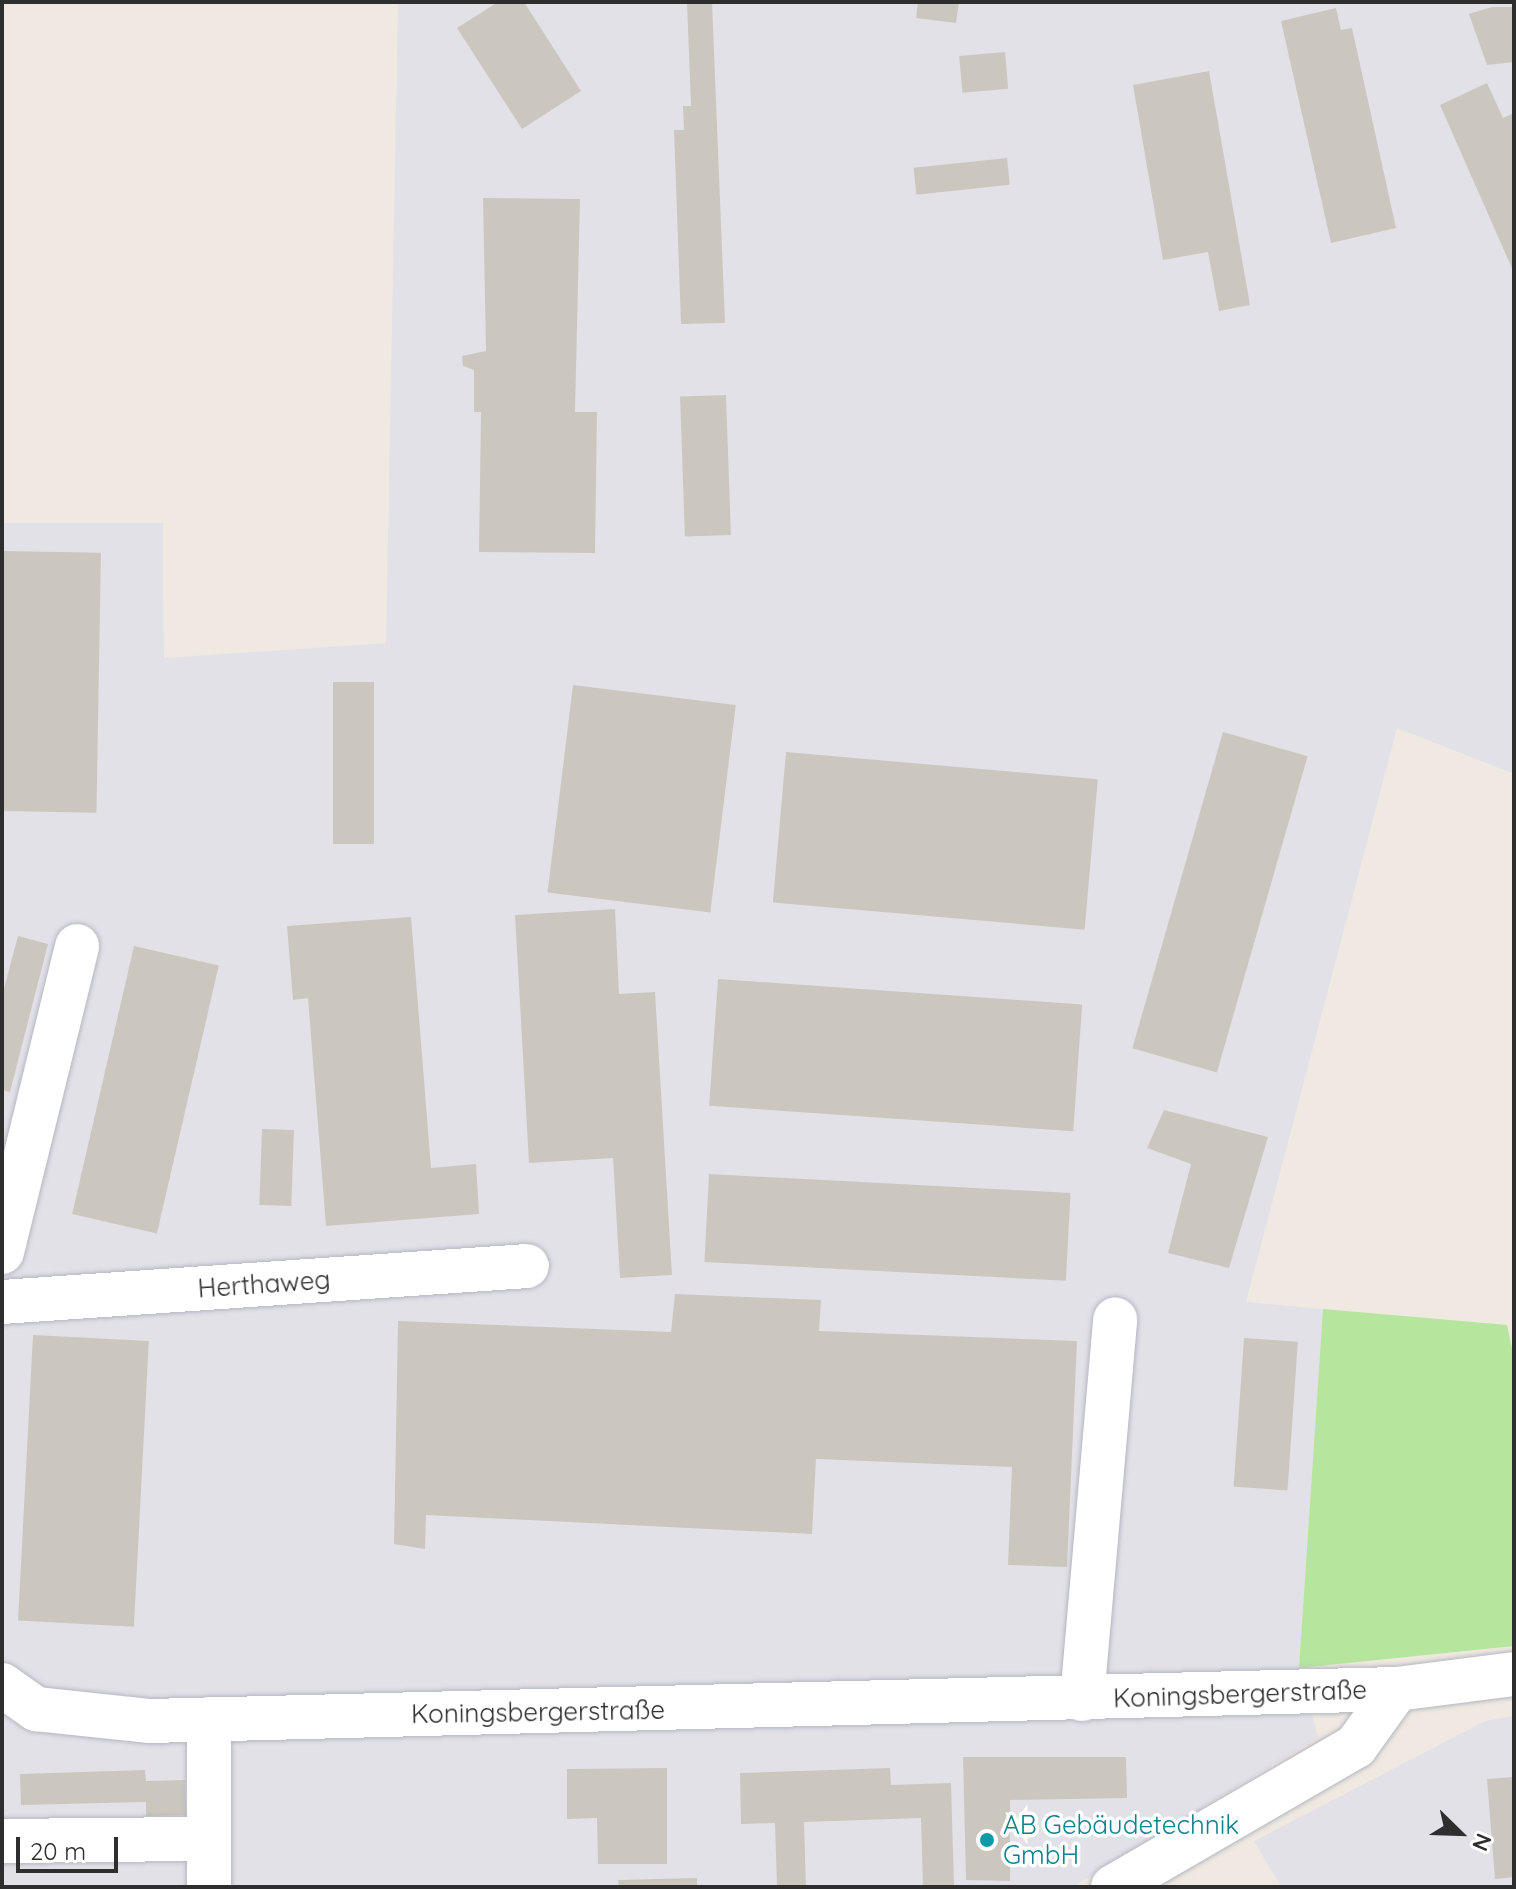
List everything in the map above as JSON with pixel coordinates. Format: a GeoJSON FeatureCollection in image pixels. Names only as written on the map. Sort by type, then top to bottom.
{"type":"FeatureCollection","features":[{"type":"Feature","properties":{"kind":"street"},"geometry":{"type":"LineString","coordinates":[[2,1252],[77,946]]}},
{"type":"Feature","properties":{"kind":"street","name":"Herthaweg"},"geometry":{"type":"LineString","coordinates":[[2,1302],[527,1266]]}},
{"type":"Feature","properties":{"kind":"street","name":"Koningsbergerstraße"},"geometry":{"type":"LineString","coordinates":[[1082,1699],[1115,1319]]}},
{"type":"Feature","properties":{"kind":"street","name":"Koningsbergerstraße"},"geometry":{"type":"LineString","coordinates":[[2,1685],[36,1709],[82,1718],[209,1719],[1397,1689],[1514,1674]]}},
{"type":"Feature","properties":{"kind":"street","name":"Koningsbergerstraße"},"geometry":{"type":"LineString","coordinates":[[1113,1887],[1356,1746],[1397,1689]]}},
{"type":"Feature","properties":{"kind":"street"},"geometry":{"type":"LineString","coordinates":[[209,1719],[209,1887]]}},
{"type":"Feature","properties":{"kind":"street"},"geometry":{"type":"LineString","coordinates":[[2,1841],[209,1839]]}},
{"type":"Feature","properties":{"kind":"shaded area"},"geometry":{"type":"Polygon","coordinates":[[[398,2],[1514,2],[1514,774],[1397,728],[1246,1302],[1323,1309],[1299,1668],[1318,1737],[1073,1887],[2,1887],[2,523],[163,523],[164,658],[386,643],[398,2]]]}},
{"type":"Feature","properties":{"kind":"shaded area"},"geometry":{"type":"Polygon","coordinates":[[[1514,1716],[1514,1887],[1281,1887],[1254,1841],[1485,1721],[1514,1716]]]}},
{"type":"Feature","properties":{"kind":"green space"},"geometry":{"type":"Polygon","coordinates":[[[1323,1309],[1507,1325],[1514,1359],[1514,1646],[1299,1668],[1323,1309]]]}},
{"type":"Feature","properties":{"kind":"building"},"geometry":{"type":"Polygon","coordinates":[[[498,2],[524,2],[581,91],[522,129],[457,28],[498,2]]]}},
{"type":"Feature","properties":{"kind":"building"},"geometry":{"type":"Polygon","coordinates":[[[687,2],[712,2],[725,323],[681,324],[674,130],[684,130],[683,106],[691,106],[687,2]]]}},
{"type":"Feature","properties":{"kind":"building"},"geometry":{"type":"Polygon","coordinates":[[[918,2],[959,2],[956,23],[916,18],[918,2]]]}},
{"type":"Feature","properties":{"kind":"building"},"geometry":{"type":"Polygon","coordinates":[[[1492,7],[1514,7],[1514,62],[1487,65],[1469,14],[1492,7]]]}},
{"type":"Feature","properties":{"kind":"building"},"geometry":{"type":"Polygon","coordinates":[[[1336,8],[1341,30],[1352,28],[1396,228],[1331,243],[1281,21],[1336,8]]]}},
{"type":"Feature","properties":{"kind":"building"},"geometry":{"type":"Polygon","coordinates":[[[1005,52],[1008,89],[962,93],[959,56],[1005,52]]]}},
{"type":"Feature","properties":{"kind":"building"},"geometry":{"type":"Polygon","coordinates":[[[1209,71],[1250,305],[1219,311],[1208,252],[1163,260],[1133,85],[1209,71]]]}},
{"type":"Feature","properties":{"kind":"building"},"geometry":{"type":"Polygon","coordinates":[[[1487,83],[1503,118],[1514,113],[1514,273],[1440,105],[1487,83]]]}},
{"type":"Feature","properties":{"kind":"building"},"geometry":{"type":"Polygon","coordinates":[[[1007,158],[1010,185],[916,195],[914,168],[1007,158]]]}},
{"type":"Feature","properties":{"kind":"building"},"geometry":{"type":"Polygon","coordinates":[[[483,198],[580,199],[575,412],[597,412],[595,553],[479,552],[481,412],[474,412],[474,370],[463,366],[462,356],[486,351],[483,198]]]}},
{"type":"Feature","properties":{"kind":"building"},"geometry":{"type":"Polygon","coordinates":[[[726,395],[731,535],[685,537],[680,397],[726,395]]]}},
{"type":"Feature","properties":{"kind":"building"},"geometry":{"type":"Polygon","coordinates":[[[3,551],[101,553],[96,813],[2,811],[3,551]]]}},
{"type":"Feature","properties":{"kind":"building"},"geometry":{"type":"Polygon","coordinates":[[[333,682],[374,682],[374,844],[333,844],[333,682]]]}},
{"type":"Feature","properties":{"kind":"building"},"geometry":{"type":"Polygon","coordinates":[[[573,685],[736,705],[710,912],[548,892],[573,685]]]}},
{"type":"Feature","properties":{"kind":"building"},"geometry":{"type":"Polygon","coordinates":[[[1223,732],[1308,756],[1217,1073],[1132,1048],[1223,732]]]}},
{"type":"Feature","properties":{"kind":"building"},"geometry":{"type":"Polygon","coordinates":[[[786,752],[1098,779],[1085,930],[773,902],[786,752]]]}},
{"type":"Feature","properties":{"kind":"building"},"geometry":{"type":"Polygon","coordinates":[[[615,909],[619,994],[655,992],[672,1275],[620,1278],[613,1158],[529,1163],[515,915],[615,909]]]}},
{"type":"Feature","properties":{"kind":"building"},"geometry":{"type":"Polygon","coordinates":[[[411,917],[431,1168],[476,1164],[479,1214],[326,1226],[308,998],[293,1000],[287,926],[411,917]]]}},
{"type":"Feature","properties":{"kind":"building"},"geometry":{"type":"Polygon","coordinates":[[[18,936],[48,944],[10,1092],[2,1090],[2,996],[18,936]]]}},
{"type":"Feature","properties":{"kind":"building"},"geometry":{"type":"Polygon","coordinates":[[[134,946],[219,966],[157,1234],[72,1214],[134,946]]]}},
{"type":"Feature","properties":{"kind":"building"},"geometry":{"type":"Polygon","coordinates":[[[718,979],[1082,1004],[1073,1131],[709,1106],[718,979]]]}},
{"type":"Feature","properties":{"kind":"building"},"geometry":{"type":"Polygon","coordinates":[[[1164,1110],[1268,1137],[1229,1268],[1168,1253],[1191,1164],[1147,1148],[1164,1110]]]}},
{"type":"Feature","properties":{"kind":"building"},"geometry":{"type":"Polygon","coordinates":[[[262,1129],[294,1130],[291,1206],[259,1205],[262,1129]]]}},
{"type":"Feature","properties":{"kind":"building"},"geometry":{"type":"Polygon","coordinates":[[[709,1174],[1071,1193],[1066,1281],[704,1262],[709,1174]]]}},
{"type":"Feature","properties":{"kind":"building"},"geometry":{"type":"Polygon","coordinates":[[[675,1294],[821,1300],[819,1331],[1077,1341],[1067,1567],[1008,1565],[1012,1467],[816,1459],[812,1534],[426,1515],[425,1549],[394,1544],[398,1321],[671,1332],[675,1294]]]}},
{"type":"Feature","properties":{"kind":"building"},"geometry":{"type":"Polygon","coordinates":[[[33,1335],[149,1341],[134,1627],[18,1621],[33,1335]]]}},
{"type":"Feature","properties":{"kind":"building"},"geometry":{"type":"Polygon","coordinates":[[[1244,1338],[1298,1342],[1287,1490],[1234,1487],[1244,1338]]]}},
{"type":"Feature","properties":{"kind":"building","name":"AB Gebäudetechnik GmbH"},"geometry":{"type":"Polygon","coordinates":[[[963,1757],[1126,1757],[1127,1798],[1010,1800],[1010,1881],[966,1880],[963,1757]]]}},
{"type":"Feature","properties":{"kind":"building"},"geometry":{"type":"Polygon","coordinates":[[[667,1768],[667,1864],[598,1864],[597,1818],[567,1819],[567,1769],[667,1768]]]}},
{"type":"Feature","properties":{"kind":"building"},"geometry":{"type":"Polygon","coordinates":[[[890,1768],[891,1785],[951,1783],[954,1887],[923,1887],[921,1818],[804,1822],[806,1887],[777,1887],[775,1823],[741,1824],[740,1773],[890,1768]]]}},
{"type":"Feature","properties":{"kind":"building"},"geometry":{"type":"Polygon","coordinates":[[[145,1770],[146,1781],[185,1780],[186,1815],[146,1816],[146,1802],[21,1805],[20,1774],[145,1770]]]}},
{"type":"Feature","properties":{"kind":"building"},"geometry":{"type":"Polygon","coordinates":[[[1514,1777],[1514,1877],[1495,1879],[1487,1779],[1514,1777]]]}},
{"type":"Feature","properties":{"kind":"building"},"geometry":{"type":"Polygon","coordinates":[[[697,1878],[697,1887],[619,1887],[618,1880],[697,1878]]]}},
{"type":"Feature","properties":{"kind":"place","name":"AB Gebäudetechnik GmbH"},"geometry":{"type":"Point","coordinates":[987,1840]}}]}
